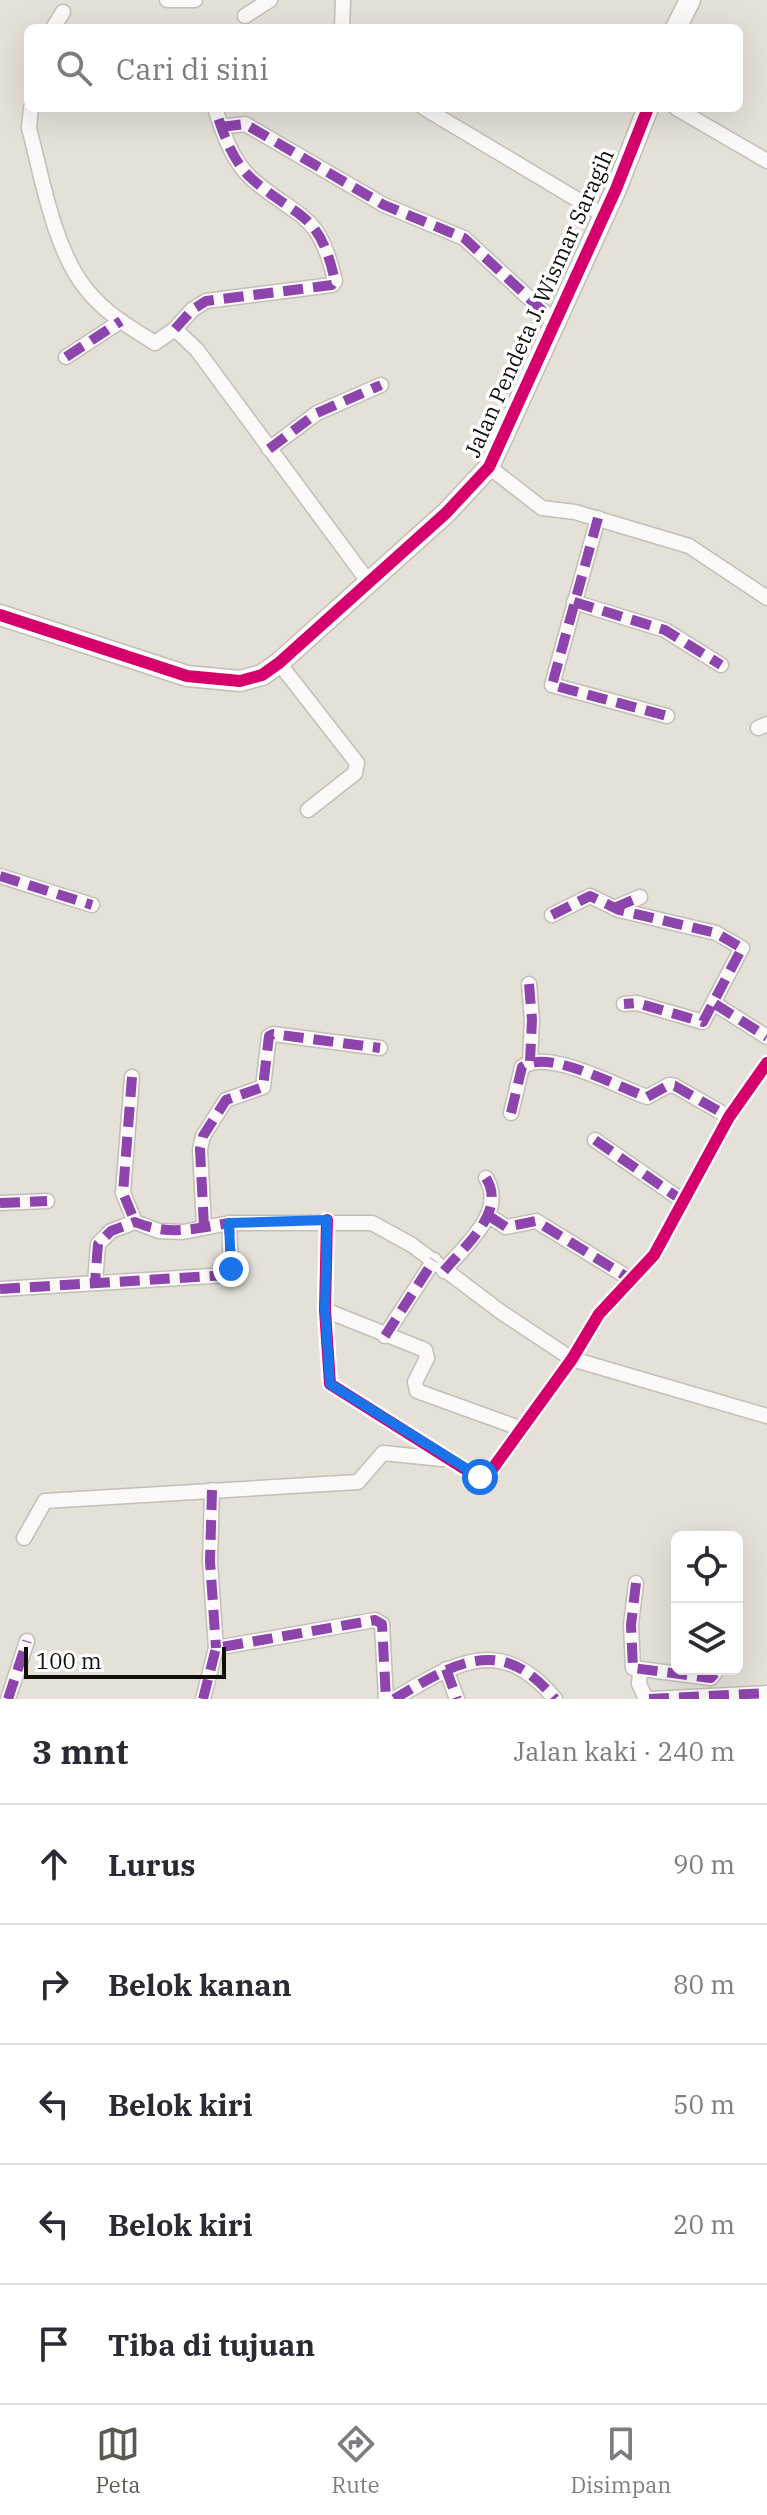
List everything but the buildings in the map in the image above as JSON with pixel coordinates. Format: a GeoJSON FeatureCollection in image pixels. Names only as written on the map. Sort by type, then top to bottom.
{"type":"FeatureCollection","features":[{"type":"Feature","properties":{"kind":"street"},"geometry":{"type":"LineString","coordinates":[[167,0],[195,0]]}},
{"type":"Feature","properties":{"kind":"street"},"geometry":{"type":"LineString","coordinates":[[245,16],[270,0]]}},
{"type":"Feature","properties":{"kind":"street"},"geometry":{"type":"LineString","coordinates":[[342,24],[343,0]]}},
{"type":"Feature","properties":{"kind":"street"},"geometry":{"type":"LineString","coordinates":[[678,24],[690,0]]}},
{"type":"Feature","properties":{"kind":"street"},"geometry":{"type":"LineString","coordinates":[[56,24],[63,12]]}},
{"type":"Feature","properties":{"kind":"street"},"geometry":{"type":"LineString","coordinates":[[31,112],[29,128],[72,269],[94,298],[121,321],[155,343],[206,301],[332,285],[335,281],[313,223],[251,178],[226,143],[216,112]]}},
{"type":"Feature","properties":{"kind":"street"},"geometry":{"type":"LineString","coordinates":[[431,112],[603,215]]}},
{"type":"Feature","properties":{"kind":"street","name":"Jalan Pendeta J. Wismar Saragih"},"geometry":{"type":"LineString","coordinates":[[0,615],[202,678],[240,681],[262,675],[279,663],[367,580],[446,513],[489,467],[556,323],[646,112]]}},
{"type":"Feature","properties":{"kind":"street"},"geometry":{"type":"LineString","coordinates":[[683,112],[767,161]]}},
{"type":"Feature","properties":{"kind":"street"},"geometry":{"type":"LineString","coordinates":[[221,127],[245,124],[384,205],[464,238],[556,323]]}},
{"type":"Feature","properties":{"kind":"street"},"geometry":{"type":"LineString","coordinates":[[66,357],[121,321]]}},
{"type":"Feature","properties":{"kind":"street"},"geometry":{"type":"LineString","coordinates":[[175,329],[199,352],[367,580]]}},
{"type":"Feature","properties":{"kind":"street"},"geometry":{"type":"LineString","coordinates":[[269,449],[317,413],[381,385]]}},
{"type":"Feature","properties":{"kind":"street"},"geometry":{"type":"LineString","coordinates":[[489,467],[542,508],[598,518],[689,546],[767,598]]}},
{"type":"Feature","properties":{"kind":"street"},"geometry":{"type":"LineString","coordinates":[[598,518],[552,685],[667,716]]}},
{"type":"Feature","properties":{"kind":"street"},"geometry":{"type":"LineString","coordinates":[[574,602],[665,630],[721,665]]}},
{"type":"Feature","properties":{"kind":"street"},"geometry":{"type":"LineString","coordinates":[[279,663],[357,763],[355,773],[308,810]]}},
{"type":"Feature","properties":{"kind":"street"},"geometry":{"type":"LineString","coordinates":[[0,876],[92,905]]}},
{"type":"Feature","properties":{"kind":"street"},"geometry":{"type":"LineString","coordinates":[[552,915],[587,896],[614,908],[716,933],[742,948],[705,1021],[699,1023],[637,1003],[624,1004]]}},
{"type":"Feature","properties":{"kind":"street"},"geometry":{"type":"LineString","coordinates":[[614,908],[640,897]]}},
{"type":"Feature","properties":{"kind":"street"},"geometry":{"type":"LineString","coordinates":[[529,984],[530,1061]]}},
{"type":"Feature","properties":{"kind":"street"},"geometry":{"type":"LineString","coordinates":[[715,1004],[767,1037]]}},
{"type":"Feature","properties":{"kind":"street"},"geometry":{"type":"LineString","coordinates":[[204,1227],[201,1142],[226,1100],[263,1087],[269,1036],[273,1034],[380,1048]]}},
{"type":"Feature","properties":{"kind":"street"},"geometry":{"type":"LineString","coordinates":[[511,1113],[522,1067],[530,1061],[563,1063],[647,1097],[669,1085],[675,1086],[729,1117]]}},
{"type":"Feature","properties":{"kind":"street"},"geometry":{"type":"LineString","coordinates":[[327,1220],[325,1310],[330,1384],[476,1476],[488,1475],[572,1359],[599,1314],[654,1255],[729,1117],[767,1063]]}},
{"type":"Feature","properties":{"kind":"street"},"geometry":{"type":"LineString","coordinates":[[132,1077],[123,1193],[135,1222]]}},
{"type":"Feature","properties":{"kind":"street"},"geometry":{"type":"LineString","coordinates":[[595,1140],[683,1201]]}},
{"type":"Feature","properties":{"kind":"street"},"geometry":{"type":"LineString","coordinates":[[385,1336],[439,1265],[489,1216],[493,1196],[486,1178]]}},
{"type":"Feature","properties":{"kind":"street"},"geometry":{"type":"LineString","coordinates":[[0,1203],[47,1201]]}},
{"type":"Feature","properties":{"kind":"street"},"geometry":{"type":"LineString","coordinates":[[489,1216],[506,1227],[536,1221],[632,1280]]}},
{"type":"Feature","properties":{"kind":"street"},"geometry":{"type":"LineString","coordinates":[[95,1283],[96,1252],[103,1237],[135,1222],[168,1232],[229,1223],[327,1220],[372,1223],[439,1265],[572,1359],[767,1416]]}},
{"type":"Feature","properties":{"kind":"street"},"geometry":{"type":"LineString","coordinates":[[0,1289],[228,1275],[231,1269],[229,1223]]}},
{"type":"Feature","properties":{"kind":"street"},"geometry":{"type":"LineString","coordinates":[[325,1310],[425,1350],[427,1358],[415,1382],[417,1391],[522,1429]]}},
{"type":"Feature","properties":{"kind":"street"},"geometry":{"type":"LineString","coordinates":[[24,1538],[45,1501],[358,1482],[377,1457],[387,1452],[447,1459]]}},
{"type":"Feature","properties":{"kind":"street"},"geometry":{"type":"LineString","coordinates":[[203,1699],[216,1648],[210,1561],[212,1490]]}},
{"type":"Feature","properties":{"kind":"street"},"geometry":{"type":"LineString","coordinates":[[636,1583],[631,1625],[632,1665],[635,1671],[671,1674]]}},
{"type":"Feature","properties":{"kind":"street"},"geometry":{"type":"LineString","coordinates":[[216,1648],[379,1620],[382,1624],[386,1699]]}},
{"type":"Feature","properties":{"kind":"street"},"geometry":{"type":"LineString","coordinates":[[8,1699],[27,1641]]}},
{"type":"Feature","properties":{"kind":"street"},"geometry":{"type":"LineString","coordinates":[[394,1699],[446,1669],[478,1660],[495,1660],[519,1666],[555,1699]]}},
{"type":"Feature","properties":{"kind":"street"},"geometry":{"type":"LineString","coordinates":[[446,1669],[457,1699]]}},
{"type":"Feature","properties":{"kind":"street"},"geometry":{"type":"LineString","coordinates":[[640,1671],[639,1684],[647,1699],[767,1693]]}},
{"type":"Feature","properties":{"kind":"street"},"geometry":{"type":"LineString","coordinates":[[681,1675],[711,1678],[713,1675]]}},
{"type":"Feature","properties":{"kind":"marked path"},"geometry":{"type":"LineString","coordinates":[[175,329],[192,310],[206,301],[332,285],[335,281],[329,258],[314,228],[245,172],[229,146],[216,112]]}},
{"type":"Feature","properties":{"kind":"marked path"},"geometry":{"type":"LineString","coordinates":[[221,127],[245,124],[384,205],[464,238],[556,323]]}},
{"type":"Feature","properties":{"kind":"marked path"},"geometry":{"type":"LineString","coordinates":[[66,357],[121,321]]}},
{"type":"Feature","properties":{"kind":"marked path"},"geometry":{"type":"LineString","coordinates":[[269,449],[317,413],[381,385]]}},
{"type":"Feature","properties":{"kind":"marked path"},"geometry":{"type":"LineString","coordinates":[[598,518],[552,685],[667,716]]}},
{"type":"Feature","properties":{"kind":"marked path"},"geometry":{"type":"LineString","coordinates":[[574,602],[665,630],[721,665]]}},
{"type":"Feature","properties":{"kind":"marked path"},"geometry":{"type":"LineString","coordinates":[[0,876],[92,905]]}},
{"type":"Feature","properties":{"kind":"marked path"},"geometry":{"type":"LineString","coordinates":[[552,915],[590,896],[619,910],[716,933],[742,948],[703,1022],[637,1003],[624,1004]]}},
{"type":"Feature","properties":{"kind":"marked path"},"geometry":{"type":"LineString","coordinates":[[614,908],[640,897]]}},
{"type":"Feature","properties":{"kind":"marked path"},"geometry":{"type":"LineString","coordinates":[[529,984],[532,1020],[530,1061]]}},
{"type":"Feature","properties":{"kind":"marked path"},"geometry":{"type":"LineString","coordinates":[[715,1004],[767,1037]]}},
{"type":"Feature","properties":{"kind":"marked path"},"geometry":{"type":"LineString","coordinates":[[204,1227],[200,1149],[203,1136],[226,1100],[263,1087],[269,1036],[273,1034],[380,1048]]}},
{"type":"Feature","properties":{"kind":"marked path"},"geometry":{"type":"LineString","coordinates":[[511,1113],[522,1067],[533,1062],[548,1062],[582,1071],[647,1097],[669,1085],[675,1086],[729,1117]]}},
{"type":"Feature","properties":{"kind":"marked path"},"geometry":{"type":"LineString","coordinates":[[132,1077],[123,1193],[135,1222]]}},
{"type":"Feature","properties":{"kind":"marked path"},"geometry":{"type":"LineString","coordinates":[[595,1140],[683,1201]]}},
{"type":"Feature","properties":{"kind":"marked path"},"geometry":{"type":"LineString","coordinates":[[444,1271],[481,1228],[487,1216],[491,1191],[486,1178]]}},
{"type":"Feature","properties":{"kind":"marked path"},"geometry":{"type":"LineString","coordinates":[[0,1203],[47,1201]]}},
{"type":"Feature","properties":{"kind":"marked path"},"geometry":{"type":"LineString","coordinates":[[489,1216],[506,1227],[536,1221],[632,1280]]}},
{"type":"Feature","properties":{"kind":"marked path"},"geometry":{"type":"LineString","coordinates":[[0,1289],[228,1275],[231,1269],[229,1223],[170,1230],[135,1222],[111,1231],[98,1244],[95,1283]]}},
{"type":"Feature","properties":{"kind":"marked path"},"geometry":{"type":"LineString","coordinates":[[385,1336],[434,1260]]}},
{"type":"Feature","properties":{"kind":"marked path"},"geometry":{"type":"LineString","coordinates":[[212,1490],[210,1561],[216,1648]]}},
{"type":"Feature","properties":{"kind":"marked path"},"geometry":{"type":"LineString","coordinates":[[636,1583],[631,1625],[633,1668],[671,1673]]}},
{"type":"Feature","properties":{"kind":"marked path"},"geometry":{"type":"LineString","coordinates":[[203,1699],[216,1648],[375,1620],[382,1624],[386,1699]]}},
{"type":"Feature","properties":{"kind":"marked path"},"geometry":{"type":"LineString","coordinates":[[8,1699],[27,1641]]}},
{"type":"Feature","properties":{"kind":"marked path"},"geometry":{"type":"LineString","coordinates":[[394,1699],[437,1675],[477,1661],[496,1661],[516,1666],[555,1699]]}},
{"type":"Feature","properties":{"kind":"marked path"},"geometry":{"type":"LineString","coordinates":[[446,1669],[457,1699]]}},
{"type":"Feature","properties":{"kind":"marked path"},"geometry":{"type":"LineString","coordinates":[[688,1675],[711,1678],[713,1675]]}},
{"type":"Feature","properties":{"kind":"marked path"},"geometry":{"type":"LineString","coordinates":[[649,1699],[767,1693]]}},
{"type":"Feature","properties":{"kind":"cycle path"},"geometry":{"type":"LineString","coordinates":[[0,615],[187,676],[240,681],[262,675],[279,663],[446,513],[489,467],[616,189],[646,112]]}},
{"type":"Feature","properties":{"kind":"cycle path"},"geometry":{"type":"LineString","coordinates":[[327,1220],[325,1310],[330,1384],[476,1476],[488,1475],[572,1359],[599,1314],[654,1255],[729,1117],[767,1063]]}},
{"type":"Feature","properties":{"kind":"route"},"geometry":{"type":"LineString","coordinates":[[231,1269],[229,1223],[327,1220],[325,1310],[330,1384],[480,1477]]}}]}
